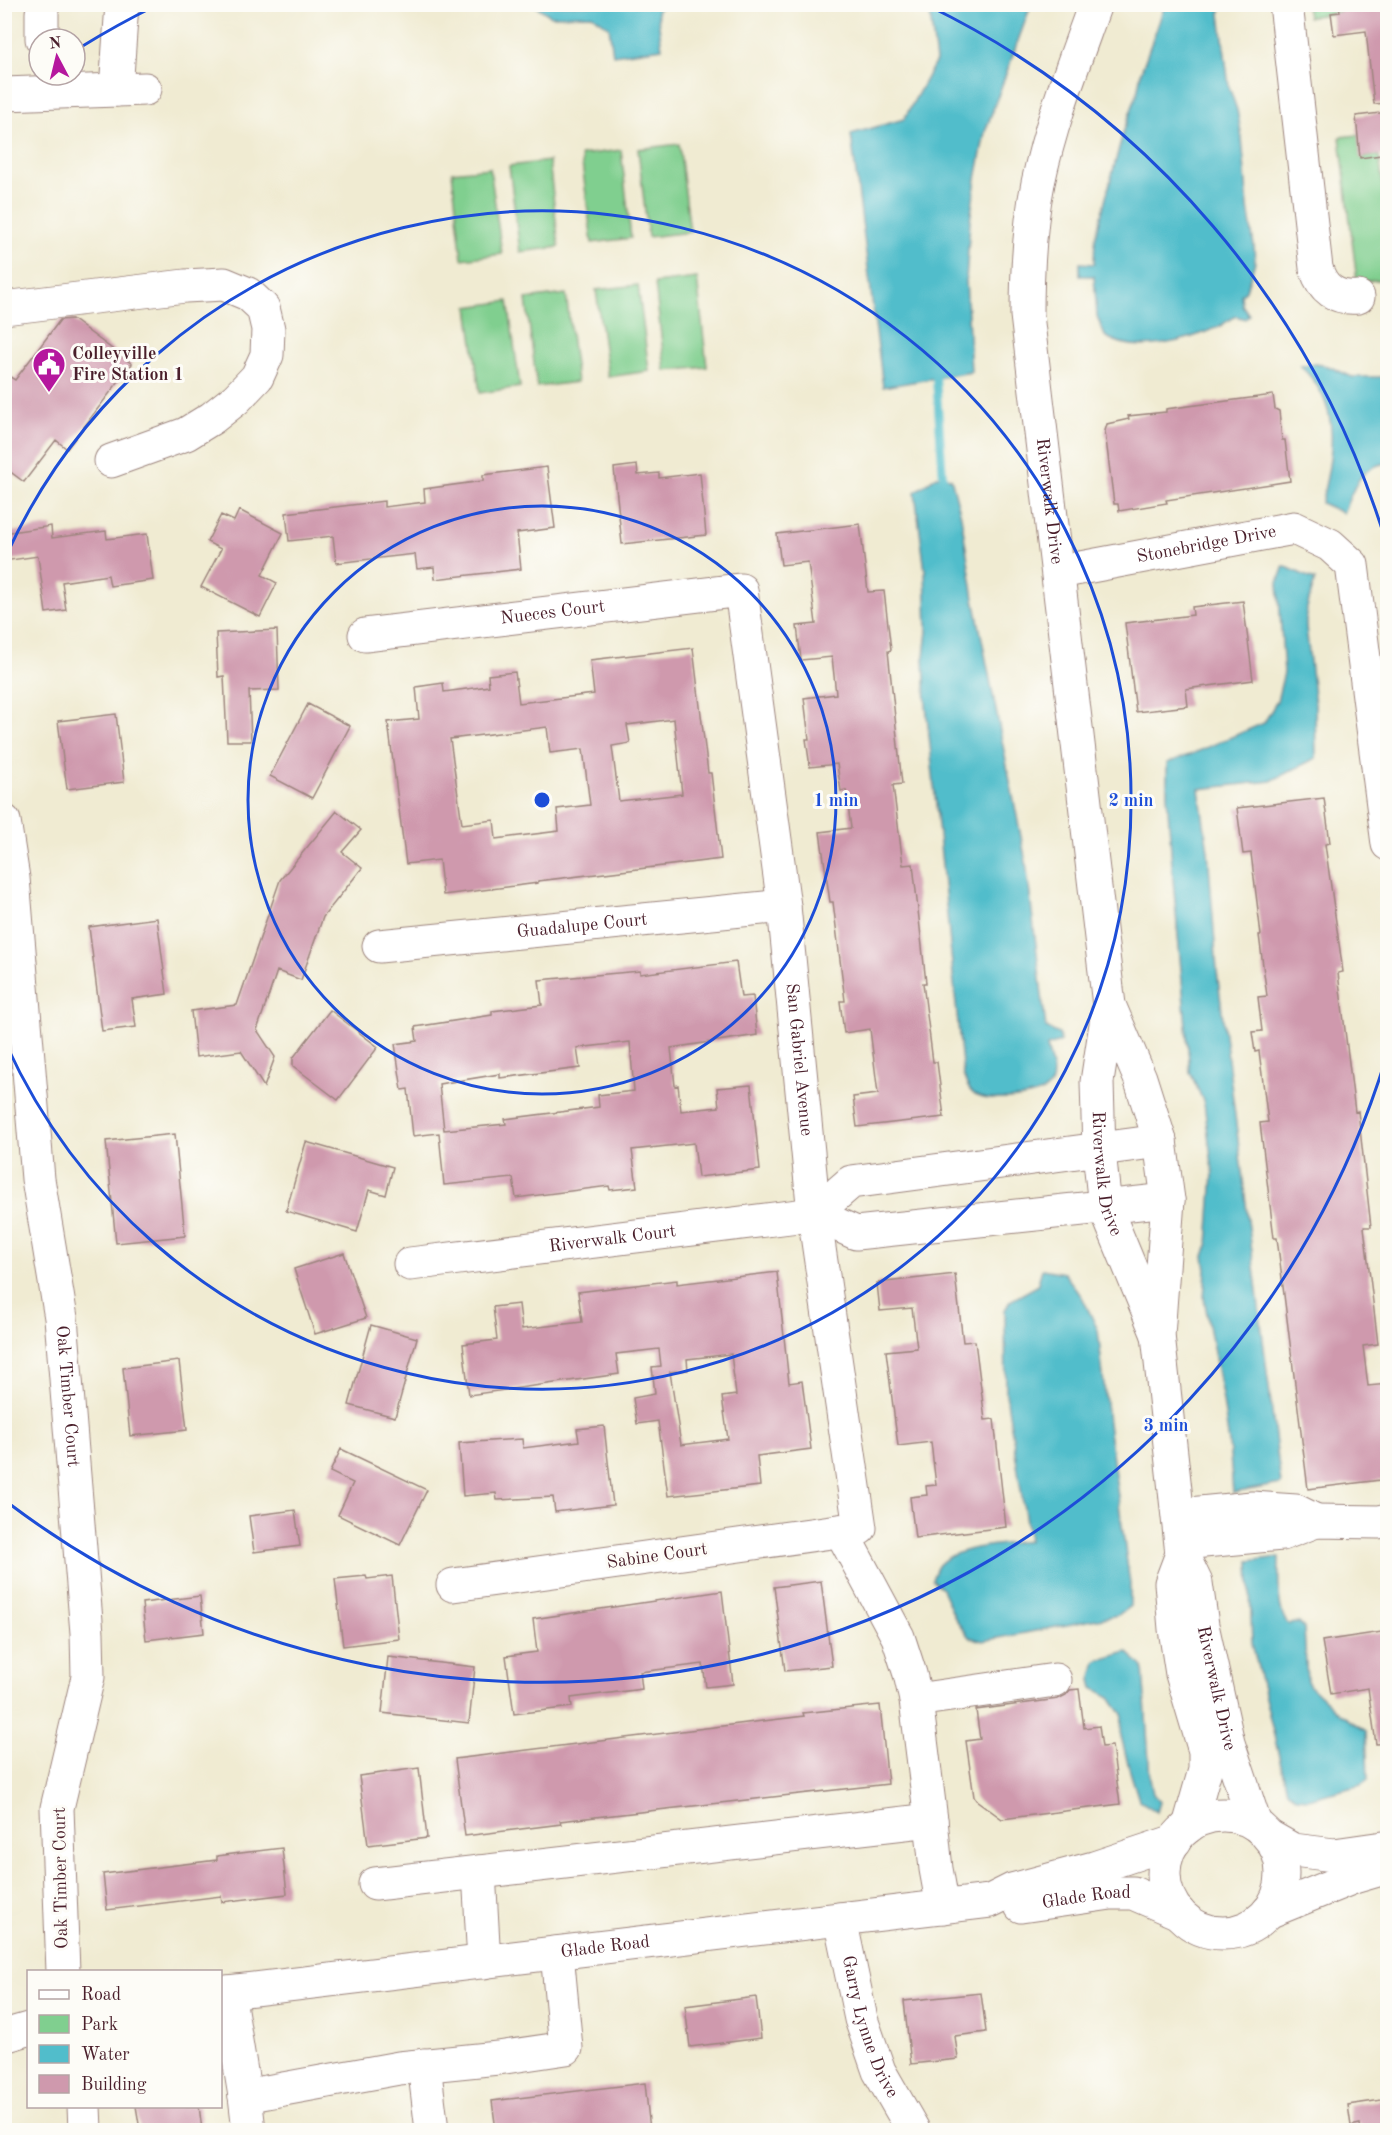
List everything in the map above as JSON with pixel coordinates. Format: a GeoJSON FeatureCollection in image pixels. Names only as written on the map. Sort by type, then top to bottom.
{"type":"FeatureCollection","features":[{"type":"Feature","properties":{"kind":"street"},"geometry":{"type":"LineString","coordinates":[[87,87],[131,90],[122,4]]}},
{"type":"Feature","properties":{"kind":"street","name":"Riverwalk Drive"},"geometry":{"type":"LineString","coordinates":[[1095,4],[1048,138],[1037,184],[1027,270],[1028,315],[1109,1005],[1097,1082],[1099,1150],[1105,1207],[1158,1335]]}},
{"type":"Feature","properties":{"kind":"street"},"geometry":{"type":"LineString","coordinates":[[1286,4],[1316,268],[1319,279],[1327,289],[1346,298],[1358,297]]}},
{"type":"Feature","properties":{"kind":"street"},"geometry":{"type":"LineString","coordinates":[[4,94],[31,87]]}},
{"type":"Feature","properties":{"kind":"street"},"geometry":{"type":"LineString","coordinates":[[4,308],[185,286],[224,284],[248,294],[263,308],[268,329],[267,355],[257,377],[212,418],[186,434],[111,461]]}},
{"type":"Feature","properties":{"kind":"street","name":"Stonebridge Drive"},"geometry":{"type":"LineString","coordinates":[[1059,572],[1294,528],[1330,545],[1352,565],[1388,844]]}},
{"type":"Feature","properties":{"kind":"street","name":"Nueces Court"},"geometry":{"type":"LineString","coordinates":[[365,635],[741,590]]}},
{"type":"Feature","properties":{"kind":"street","name":"San Gabriel Avenue"},"geometry":{"type":"LineString","coordinates":[[741,590],[784,906],[814,1214],[851,1529],[898,1638],[910,1674],[916,1700],[936,1869],[943,1907]]}},
{"type":"Feature","properties":{"kind":"street","name":"Oak Timber Court"},"geometry":{"type":"LineString","coordinates":[[4,821],[13,878],[38,1179],[61,1318],[87,1633],[88,1677],[57,1808],[63,1970]]}},
{"type":"Feature","properties":{"kind":"street","name":"Guadalupe Court"},"geometry":{"type":"LineString","coordinates":[[379,946],[784,906]]}},
{"type":"Feature","properties":{"kind":"street","name":"Riverwalk Drive"},"geometry":{"type":"LineString","coordinates":[[1109,1005],[1140,1078],[1160,1141],[1168,1200],[1158,1335],[1181,1537],[1196,1583],[1204,1636],[1228,1743],[1262,1830]]}},
{"type":"Feature","properties":{"kind":"street"},"geometry":{"type":"LineString","coordinates":[[1160,1141],[851,1182],[814,1214],[856,1233],[1168,1200]]}},
{"type":"Feature","properties":{"kind":"street","name":"Riverwalk Court"},"geometry":{"type":"LineString","coordinates":[[410,1264],[814,1214]]}},
{"type":"Feature","properties":{"kind":"street"},"geometry":{"type":"LineString","coordinates":[[1181,1537],[1282,1534],[1316,1521],[1385,1525]]}},
{"type":"Feature","properties":{"kind":"street","name":"Sabine Court"},"geometry":{"type":"LineString","coordinates":[[453,1585],[851,1529]]}},
{"type":"Feature","properties":{"kind":"street","name":"Riverwalk Drive"},"geometry":{"type":"LineString","coordinates":[[1181,1537],[1171,1583],[1175,1629],[1182,1674],[1205,1751],[1205,1770],[1182,1833]]}},
{"type":"Feature","properties":{"kind":"street"},"geometry":{"type":"LineString","coordinates":[[916,1700],[1055,1680]]}},
{"type":"Feature","properties":{"kind":"street","name":"Glade Road"},"geometry":{"type":"LineString","coordinates":[[224,1993],[990,1901],[1012,1890],[1094,1868],[1182,1833],[1211,1815],[1230,1815],[1248,1819],[1293,1850],[1334,1855],[1388,1849]]}},
{"type":"Feature","properties":{"kind":"street"},"geometry":{"type":"LineString","coordinates":[[375,1884],[930,1820]]}},
{"type":"Feature","properties":{"kind":"street","name":"Glade Road"},"geometry":{"type":"LineString","coordinates":[[1182,1833],[1169,1849],[1164,1867],[1165,1886],[1172,1905],[1186,1920],[1204,1930],[1225,1933],[1245,1929],[1263,1918],[1276,1902],[1282,1883],[1282,1862],[1276,1844],[1262,1830]]}},
{"type":"Feature","properties":{"kind":"street","name":"Glade Road"},"geometry":{"type":"LineString","coordinates":[[1268,1912],[1344,1881],[1388,1867]]}},
{"type":"Feature","properties":{"kind":"street"},"geometry":{"type":"LineString","coordinates":[[479,1872],[484,1962]]}},
{"type":"Feature","properties":{"kind":"street","name":"Glade Road"},"geometry":{"type":"LineString","coordinates":[[990,1901],[1013,1907],[1111,1893],[1133,1893],[1179,1913]]}},
{"type":"Feature","properties":{"kind":"street","name":"Garry Lynne Drive"},"geometry":{"type":"LineString","coordinates":[[840,1919],[861,2019],[879,2071],[913,2130]]}},
{"type":"Feature","properties":{"kind":"street"},"geometry":{"type":"LineString","coordinates":[[245,2096],[399,2068],[498,2058],[566,2048],[557,1953]]}},
{"type":"Feature","properties":{"kind":"street"},"geometry":{"type":"LineString","coordinates":[[224,1993],[245,2096],[249,2130]]}},
{"type":"Feature","properties":{"kind":"street"},"geometry":{"type":"LineString","coordinates":[[4,2036],[27,2029]]}},
{"type":"Feature","properties":{"kind":"street"},"geometry":{"type":"LineString","coordinates":[[424,2065],[432,2130]]}},
{"type":"Feature","properties":{"kind":"street"},"geometry":{"type":"LineString","coordinates":[[84,2108],[85,2130]]}},
{"type":"Feature","properties":{"kind":"green space"},"geometry":{"type":"Polygon","coordinates":[[[1339,5],[1340,12],[1308,17],[1306,7],[1339,5]]]}},
{"type":"Feature","properties":{"kind":"green space"},"geometry":{"type":"Polygon","coordinates":[[[1358,135],[1361,158],[1379,155],[1387,220],[1387,279],[1357,282],[1340,137],[1358,135]]]}},
{"type":"Feature","properties":{"kind":"green space"},"geometry":{"type":"Polygon","coordinates":[[[679,144],[690,232],[648,237],[638,149],[679,144]]]}},
{"type":"Feature","properties":{"kind":"green space"},"geometry":{"type":"Polygon","coordinates":[[[621,150],[631,238],[592,243],[581,155],[621,150]]]}},
{"type":"Feature","properties":{"kind":"green space"},"geometry":{"type":"Polygon","coordinates":[[[549,161],[559,247],[520,252],[509,166],[549,161]]]}},
{"type":"Feature","properties":{"kind":"green space"},"geometry":{"type":"Polygon","coordinates":[[[490,168],[502,254],[462,259],[452,172],[490,168]]]}},
{"type":"Feature","properties":{"kind":"green space"},"geometry":{"type":"Polygon","coordinates":[[[697,278],[707,367],[665,371],[655,283],[697,278]]]}},
{"type":"Feature","properties":{"kind":"green space"},"geometry":{"type":"Polygon","coordinates":[[[638,285],[649,371],[608,377],[596,290],[638,285]]]}},
{"type":"Feature","properties":{"kind":"green space"},"geometry":{"type":"Polygon","coordinates":[[[566,294],[577,382],[537,387],[526,299],[566,294]]]}},
{"type":"Feature","properties":{"kind":"green space"},"geometry":{"type":"Polygon","coordinates":[[[508,301],[520,387],[480,393],[468,307],[508,301]]]}},
{"type":"Feature","properties":{"kind":"water"},"geometry":{"type":"Polygon","coordinates":[[[534,5],[663,5],[657,11],[662,48],[613,55],[609,27],[592,15],[551,16],[534,5]]]}},
{"type":"Feature","properties":{"kind":"water"},"geometry":{"type":"Polygon","coordinates":[[[929,5],[1031,5],[985,132],[976,179],[970,221],[966,280],[971,372],[883,387],[851,134],[904,119],[936,61],[929,5]]]}},
{"type":"Feature","properties":{"kind":"water"},"geometry":{"type":"Polygon","coordinates":[[[1165,5],[1221,5],[1220,14],[1229,87],[1237,110],[1242,138],[1255,262],[1246,290],[1241,295],[1242,305],[1249,315],[1245,319],[1236,316],[1207,332],[1178,341],[1147,346],[1132,345],[1105,336],[1097,316],[1094,276],[1080,276],[1080,263],[1094,264],[1095,239],[1123,133],[1137,94],[1141,72],[1165,5]]]}},
{"type":"Feature","properties":{"kind":"water"},"geometry":{"type":"Polygon","coordinates":[[[1315,364],[1328,366],[1352,377],[1387,377],[1387,463],[1377,465],[1363,474],[1343,513],[1321,503],[1331,448],[1329,413],[1323,396],[1300,366],[1315,364]]]}},
{"type":"Feature","properties":{"kind":"water"},"geometry":{"type":"Polygon","coordinates":[[[937,476],[951,478],[961,516],[974,599],[1026,862],[1046,1028],[1059,1034],[1061,1042],[1047,1046],[1052,1070],[1051,1084],[1039,1093],[1017,1098],[979,1097],[970,1090],[963,1074],[926,705],[925,571],[915,492],[937,476]]]}},
{"type":"Feature","properties":{"kind":"water"},"geometry":{"type":"Polygon","coordinates":[[[1284,566],[1315,580],[1306,611],[1306,627],[1315,704],[1316,758],[1271,781],[1199,789],[1208,851],[1217,971],[1281,1484],[1233,1493],[1223,1401],[1204,1298],[1206,1270],[1204,1256],[1208,1245],[1213,1173],[1204,1103],[1190,1072],[1173,879],[1167,763],[1264,723],[1277,701],[1284,673],[1278,582],[1284,566]]]}},
{"type":"Feature","properties":{"kind":"water"},"geometry":{"type":"Polygon","coordinates":[[[1042,1269],[1064,1273],[1082,1297],[1098,1330],[1130,1584],[1130,1606],[1118,1615],[983,1641],[969,1637],[955,1618],[942,1589],[932,1579],[938,1566],[956,1554],[981,1547],[1029,1541],[1006,1394],[1005,1310],[1010,1301],[1037,1286],[1042,1269]]]}},
{"type":"Feature","properties":{"kind":"water"},"geometry":{"type":"Polygon","coordinates":[[[1279,1557],[1279,1592],[1284,1618],[1288,1624],[1299,1623],[1304,1628],[1307,1681],[1340,1714],[1366,1731],[1368,1780],[1361,1785],[1308,1799],[1297,1798],[1287,1790],[1252,1643],[1249,1561],[1279,1557]]]}},
{"type":"Feature","properties":{"kind":"water"},"geometry":{"type":"Polygon","coordinates":[[[1127,1652],[1143,1667],[1150,1779],[1153,1794],[1160,1802],[1157,1812],[1139,1800],[1121,1736],[1122,1714],[1110,1697],[1093,1688],[1091,1680],[1096,1661],[1127,1652]]]}},
{"type":"Feature","properties":{"kind":"building"},"geometry":{"type":"Polygon","coordinates":[[[1339,4],[1388,4],[1388,103],[1374,104],[1366,31],[1334,35],[1331,13],[1340,12],[1339,4]]]}},
{"type":"Feature","properties":{"kind":"building"},"geometry":{"type":"Polygon","coordinates":[[[1388,112],[1388,154],[1360,158],[1356,116],[1388,112]]]}},
{"type":"Feature","properties":{"kind":"building"},"geometry":{"type":"Polygon","coordinates":[[[72,319],[132,364],[67,449],[56,440],[24,482],[4,467],[4,373],[15,380],[60,320],[72,319]]]}},
{"type":"Feature","properties":{"kind":"building"},"geometry":{"type":"Polygon","coordinates":[[[1273,395],[1275,409],[1279,411],[1282,440],[1285,440],[1290,481],[1166,500],[1167,503],[1119,511],[1118,504],[1114,504],[1105,431],[1107,424],[1129,419],[1128,416],[1166,412],[1166,409],[1273,395]]]}},
{"type":"Feature","properties":{"kind":"building"},"geometry":{"type":"Polygon","coordinates":[[[637,465],[638,475],[659,473],[659,478],[700,473],[706,535],[622,544],[614,468],[637,465]]]}},
{"type":"Feature","properties":{"kind":"building"},"geometry":{"type":"Polygon","coordinates":[[[547,467],[555,528],[517,533],[521,569],[435,579],[434,567],[417,569],[415,554],[336,563],[333,536],[289,541],[286,513],[384,501],[384,507],[425,502],[424,489],[483,481],[483,475],[547,467]]]}},
{"type":"Feature","properties":{"kind":"building"},"geometry":{"type":"Polygon","coordinates":[[[239,510],[283,533],[262,575],[277,583],[260,617],[201,587],[221,549],[207,542],[221,515],[234,521],[239,510]]]}},
{"type":"Feature","properties":{"kind":"building"},"geometry":{"type":"Polygon","coordinates":[[[860,524],[868,592],[884,591],[902,784],[893,785],[903,865],[913,864],[926,983],[923,983],[933,1062],[937,1062],[944,1117],[857,1127],[853,1097],[878,1094],[870,1029],[844,1033],[840,1001],[845,1001],[833,902],[830,902],[820,832],[851,828],[846,790],[841,791],[837,764],[810,767],[806,739],[809,739],[804,698],[836,694],[832,657],[801,660],[797,626],[816,624],[808,562],[781,565],[777,534],[860,524]]]}},
{"type":"Feature","properties":{"kind":"building"},"geometry":{"type":"Polygon","coordinates":[[[51,526],[52,538],[106,531],[107,539],[147,534],[153,580],[110,586],[108,575],[62,582],[66,610],[46,613],[38,556],[4,561],[4,533],[51,526]]]}},
{"type":"Feature","properties":{"kind":"building"},"geometry":{"type":"Polygon","coordinates":[[[1243,601],[1253,680],[1186,689],[1188,706],[1136,712],[1125,623],[1193,615],[1192,607],[1243,601]]]}},
{"type":"Feature","properties":{"kind":"building"},"geometry":{"type":"Polygon","coordinates":[[[277,630],[279,690],[249,691],[251,741],[227,741],[224,676],[218,677],[216,633],[277,630]]]}},
{"type":"Feature","properties":{"kind":"building"},"geometry":{"type":"Polygon","coordinates":[[[693,648],[721,859],[443,895],[439,860],[406,864],[388,722],[419,719],[416,687],[443,683],[444,692],[489,686],[488,675],[515,672],[519,703],[594,694],[590,660],[693,648]],[[674,719],[627,725],[630,743],[612,746],[619,801],[682,794],[674,719]],[[547,727],[450,739],[462,824],[494,820],[496,839],[559,831],[557,809],[590,805],[583,749],[550,753],[547,727]]]}},
{"type":"Feature","properties":{"kind":"building"},"geometry":{"type":"Polygon","coordinates":[[[308,704],[350,726],[312,798],[270,776],[308,704]]]}},
{"type":"Feature","properties":{"kind":"building"},"geometry":{"type":"Polygon","coordinates":[[[116,714],[124,782],[67,789],[58,721],[116,714]]]}},
{"type":"Feature","properties":{"kind":"building"},"geometry":{"type":"Polygon","coordinates":[[[1324,798],[1330,843],[1325,844],[1343,972],[1338,973],[1355,1112],[1358,1111],[1371,1227],[1364,1227],[1378,1344],[1363,1346],[1368,1386],[1388,1384],[1388,1479],[1308,1489],[1277,1238],[1274,1238],[1260,1123],[1268,1122],[1259,1051],[1255,1052],[1252,1032],[1262,1031],[1258,997],[1267,996],[1259,935],[1261,935],[1251,853],[1243,854],[1237,808],[1324,798]]]}},
{"type":"Feature","properties":{"kind":"building"},"geometry":{"type":"Polygon","coordinates":[[[337,811],[361,830],[342,852],[362,868],[323,917],[301,980],[277,971],[257,1030],[275,1057],[264,1087],[241,1051],[196,1057],[191,1011],[237,1005],[280,880],[337,811]]]}},
{"type":"Feature","properties":{"kind":"building"},"geometry":{"type":"Polygon","coordinates":[[[157,918],[167,994],[132,999],[136,1027],[102,1031],[89,927],[157,918]]]}},
{"type":"Feature","properties":{"kind":"building"},"geometry":{"type":"Polygon","coordinates":[[[736,962],[741,997],[753,996],[757,1035],[671,1048],[675,1086],[678,1085],[681,1111],[719,1107],[717,1088],[751,1085],[760,1170],[698,1177],[694,1143],[632,1150],[637,1187],[610,1190],[609,1186],[516,1198],[513,1178],[444,1185],[439,1133],[413,1136],[408,1089],[402,1090],[395,1044],[417,1041],[415,1027],[492,1015],[492,1011],[542,1005],[539,980],[640,971],[640,974],[736,962]],[[630,1042],[577,1048],[580,1068],[500,1078],[500,1074],[439,1084],[444,1130],[506,1124],[505,1119],[599,1107],[598,1095],[634,1091],[630,1042]]]}},
{"type":"Feature","properties":{"kind":"building"},"geometry":{"type":"Polygon","coordinates":[[[330,1010],[378,1047],[338,1100],[293,1066],[293,1058],[330,1010]]]}},
{"type":"Feature","properties":{"kind":"building"},"geometry":{"type":"Polygon","coordinates":[[[175,1134],[185,1236],[116,1243],[106,1141],[175,1134]]]}},
{"type":"Feature","properties":{"kind":"building"},"geometry":{"type":"Polygon","coordinates":[[[306,1142],[393,1167],[386,1195],[369,1190],[357,1232],[286,1211],[306,1142]]]}},
{"type":"Feature","properties":{"kind":"building"},"geometry":{"type":"Polygon","coordinates":[[[344,1253],[366,1318],[315,1334],[294,1269],[344,1253]]]}},
{"type":"Feature","properties":{"kind":"building"},"geometry":{"type":"Polygon","coordinates":[[[777,1272],[789,1383],[802,1381],[811,1449],[757,1456],[760,1486],[668,1496],[658,1421],[637,1424],[633,1398],[655,1394],[652,1367],[661,1366],[659,1349],[616,1354],[619,1374],[469,1395],[463,1344],[497,1340],[493,1307],[519,1304],[522,1329],[582,1322],[578,1292],[677,1280],[677,1284],[777,1272]],[[731,1354],[687,1359],[688,1370],[670,1372],[681,1445],[728,1439],[722,1397],[736,1395],[731,1354]]]}},
{"type":"Feature","properties":{"kind":"building"},"geometry":{"type":"Polygon","coordinates":[[[955,1274],[963,1342],[975,1341],[985,1420],[994,1419],[1006,1527],[915,1538],[910,1497],[927,1495],[926,1486],[936,1485],[931,1442],[898,1446],[886,1351],[917,1348],[912,1308],[880,1311],[877,1283],[955,1274]]]}},
{"type":"Feature","properties":{"kind":"building"},"geometry":{"type":"Polygon","coordinates":[[[371,1325],[417,1338],[395,1417],[349,1405],[371,1325]]]}},
{"type":"Feature","properties":{"kind":"building"},"geometry":{"type":"Polygon","coordinates":[[[179,1361],[187,1430],[130,1436],[123,1368],[179,1361]]]}},
{"type":"Feature","properties":{"kind":"building"},"geometry":{"type":"Polygon","coordinates":[[[604,1426],[613,1505],[555,1512],[553,1497],[497,1500],[496,1493],[463,1496],[459,1443],[522,1439],[523,1448],[579,1441],[577,1429],[604,1426]]]}},
{"type":"Feature","properties":{"kind":"building"},"geometry":{"type":"Polygon","coordinates":[[[341,1449],[427,1490],[400,1545],[338,1515],[353,1483],[330,1472],[341,1449]]]}},
{"type":"Feature","properties":{"kind":"building"},"geometry":{"type":"Polygon","coordinates":[[[295,1510],[300,1546],[254,1552],[249,1516],[295,1510]]]}},
{"type":"Feature","properties":{"kind":"building"},"geometry":{"type":"Polygon","coordinates":[[[366,1576],[367,1579],[392,1576],[399,1639],[343,1646],[335,1579],[366,1576]]]}},
{"type":"Feature","properties":{"kind":"building"},"geometry":{"type":"Polygon","coordinates":[[[821,1581],[832,1666],[785,1671],[774,1587],[821,1581]]]}},
{"type":"Feature","properties":{"kind":"building"},"geometry":{"type":"Polygon","coordinates":[[[722,1591],[733,1684],[706,1687],[703,1664],[640,1672],[642,1689],[571,1698],[572,1707],[514,1714],[506,1656],[537,1652],[533,1619],[722,1591]]]}},
{"type":"Feature","properties":{"kind":"building"},"geometry":{"type":"Polygon","coordinates":[[[200,1596],[204,1633],[146,1640],[142,1603],[200,1596]]]}},
{"type":"Feature","properties":{"kind":"building"},"geometry":{"type":"Polygon","coordinates":[[[1388,1631],[1388,1743],[1376,1744],[1368,1688],[1331,1694],[1322,1641],[1388,1631]]]}},
{"type":"Feature","properties":{"kind":"building"},"geometry":{"type":"Polygon","coordinates":[[[388,1657],[475,1667],[469,1723],[382,1713],[388,1657]]]}},
{"type":"Feature","properties":{"kind":"building"},"geometry":{"type":"Polygon","coordinates":[[[1079,1689],[1084,1728],[1099,1726],[1102,1747],[1112,1746],[1120,1804],[1002,1819],[976,1800],[966,1741],[980,1739],[976,1710],[1058,1699],[1070,1690],[1079,1689]]]}},
{"type":"Feature","properties":{"kind":"building"},"geometry":{"type":"Polygon","coordinates":[[[880,1705],[888,1784],[560,1821],[561,1824],[465,1836],[455,1759],[880,1705]]]}},
{"type":"Feature","properties":{"kind":"building"},"geometry":{"type":"Polygon","coordinates":[[[419,1768],[427,1838],[368,1845],[359,1776],[419,1768]]]}},
{"type":"Feature","properties":{"kind":"building"},"geometry":{"type":"Polygon","coordinates":[[[282,1848],[287,1894],[222,1902],[221,1896],[107,1910],[103,1874],[217,1860],[217,1856],[282,1848]]]}},
{"type":"Feature","properties":{"kind":"building"},"geometry":{"type":"Polygon","coordinates":[[[981,1993],[986,2032],[955,2036],[958,2059],[911,2064],[904,2001],[981,1993]]]}},
{"type":"Feature","properties":{"kind":"building"},"geometry":{"type":"Polygon","coordinates":[[[756,1997],[761,2038],[690,2047],[685,2006],[756,1997]]]}},
{"type":"Feature","properties":{"kind":"building"},"geometry":{"type":"Polygon","coordinates":[[[645,2083],[650,2130],[496,2130],[492,2101],[645,2083]]]}},
{"type":"Feature","properties":{"kind":"building"},"geometry":{"type":"Polygon","coordinates":[[[1388,2099],[1388,2130],[1361,2130],[1360,2124],[1351,2126],[1348,2105],[1388,2099]]]}},
{"type":"Feature","properties":{"kind":"building"},"geometry":{"type":"Polygon","coordinates":[[[136,2108],[199,2108],[202,2130],[140,2130],[136,2108]]]}},
{"type":"Feature","properties":{"kind":"waterway"},"geometry":{"type":"LineString","coordinates":[[936,378],[943,477]]}},
{"type":"Feature","properties":{"kind":"place","name":"Colleyville Fire Station 1"},"geometry":{"type":"Point","coordinates":[49,393]}}]}
